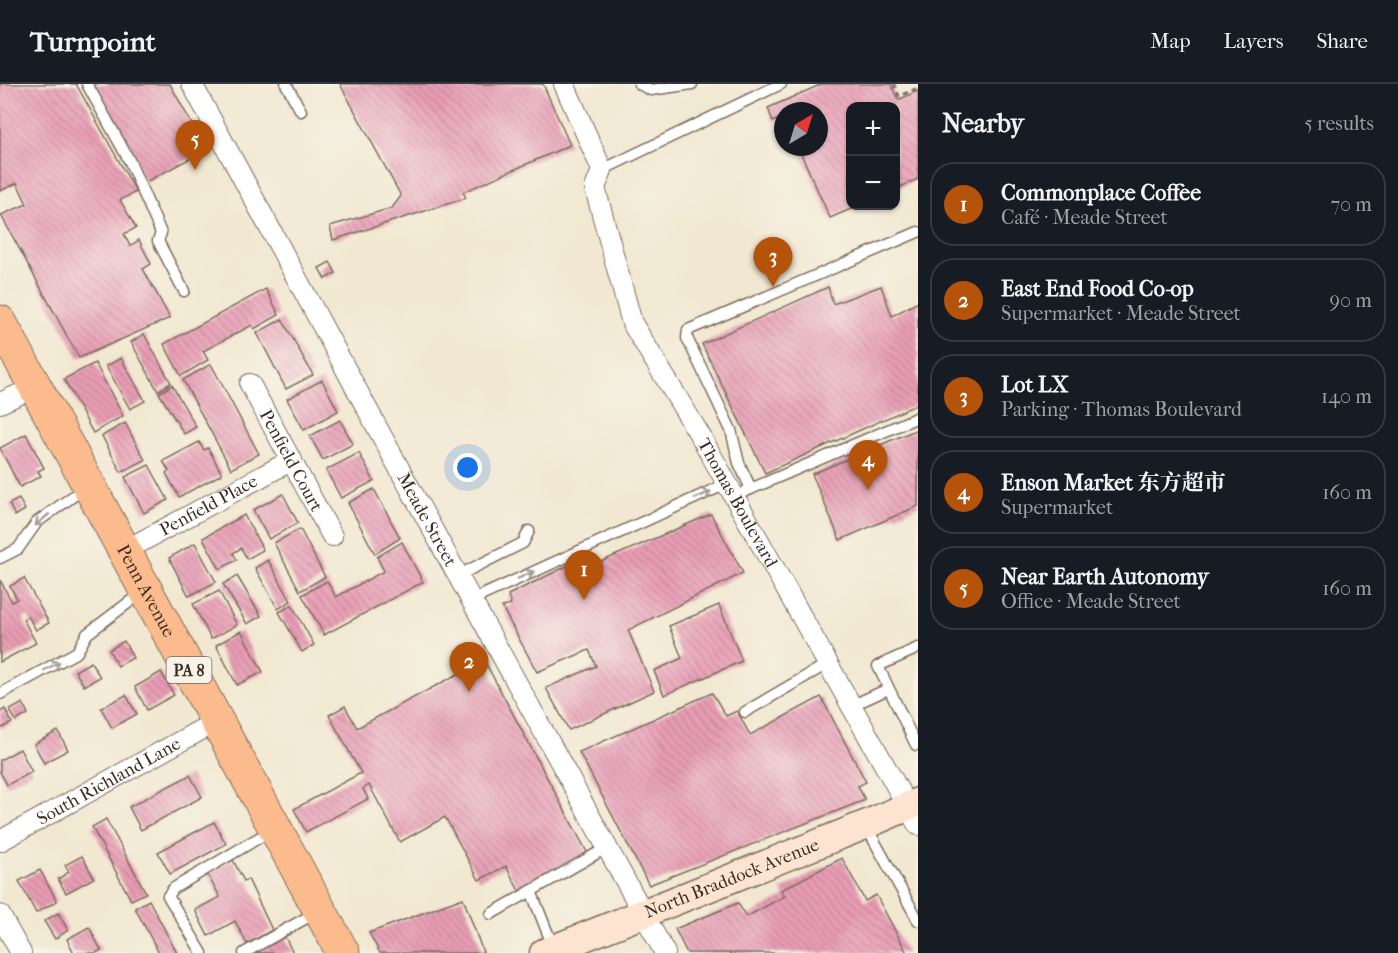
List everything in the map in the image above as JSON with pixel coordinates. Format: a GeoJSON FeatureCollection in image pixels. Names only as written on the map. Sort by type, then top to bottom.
{"type":"FeatureCollection","features":[{"type":"Feature","properties":{"kind":"highway","name":"Penn Avenue"},"geometry":{"type":"LineString","coordinates":[[0,322],[320,910],[337,950]]}},
{"type":"Feature","properties":{"kind":"main road","name":"North Braddock Avenue"},"geometry":{"type":"LineString","coordinates":[[549,951],[865,825],[915,811]]}},
{"type":"Feature","properties":{"kind":"street","name":"Meade Street"},"geometry":{"type":"LineString","coordinates":[[192,84],[665,953]]}},
{"type":"Feature","properties":{"kind":"street"},"geometry":{"type":"LineString","coordinates":[[564,84],[602,170]]}},
{"type":"Feature","properties":{"kind":"street","name":"Thomas Boulevard"},"geometry":{"type":"LineString","coordinates":[[602,170],[595,188],[632,323],[700,437],[851,706],[915,811]]}},
{"type":"Feature","properties":{"kind":"street","name":"Penfield Court"},"geometry":{"type":"LineString","coordinates":[[250,384],[332,536]]}},
{"type":"Feature","properties":{"kind":"street"},"geometry":{"type":"LineString","coordinates":[[0,403],[35,387]]}},
{"type":"Feature","properties":{"kind":"street","name":"Penfield Place"},"geometry":{"type":"LineString","coordinates":[[124,551],[292,460]]}},
{"type":"Feature","properties":{"kind":"street","name":"South Richland Lane"},"geometry":{"type":"LineString","coordinates":[[0,841],[217,721]]}},
{"type":"Feature","properties":{"kind":"street"},"geometry":{"type":"LineString","coordinates":[[0,915],[21,953]]}},
{"type":"Feature","properties":{"kind":"lane"},"geometry":{"type":"LineString","coordinates":[[87,84],[152,208],[161,233],[158,241],[184,291]]}},
{"type":"Feature","properties":{"kind":"lane"},"geometry":{"type":"LineString","coordinates":[[286,84],[301,111]]}},
{"type":"Feature","properties":{"kind":"lane"},"geometry":{"type":"LineString","coordinates":[[639,84],[651,90],[692,84]]}},
{"type":"Feature","properties":{"kind":"lane"},"geometry":{"type":"LineString","coordinates":[[602,170],[781,84]]}},
{"type":"Feature","properties":{"kind":"lane"},"geometry":{"type":"LineString","coordinates":[[751,489],[739,463],[731,430],[687,339],[688,330],[918,232]]}},
{"type":"Feature","properties":{"kind":"lane"},"geometry":{"type":"LineString","coordinates":[[472,600],[729,491],[751,489],[918,417]]}},
{"type":"Feature","properties":{"kind":"lane"},"geometry":{"type":"LineString","coordinates":[[0,558],[18,549],[37,522],[88,485]]}},
{"type":"Feature","properties":{"kind":"lane"},"geometry":{"type":"LineString","coordinates":[[459,575],[523,543],[529,531]]}},
{"type":"Feature","properties":{"kind":"lane"},"geometry":{"type":"LineString","coordinates":[[0,694],[77,652],[87,634],[146,590]]}},
{"type":"Feature","properties":{"kind":"lane"},"geometry":{"type":"LineString","coordinates":[[918,648],[878,666],[916,745],[918,744]]}},
{"type":"Feature","properties":{"kind":"lane"},"geometry":{"type":"LineString","coordinates":[[745,712],[827,664]]}},
{"type":"Feature","properties":{"kind":"lane"},"geometry":{"type":"LineString","coordinates":[[851,706],[888,689]]}},
{"type":"Feature","properties":{"kind":"lane"},"geometry":{"type":"LineString","coordinates":[[865,825],[918,920]]}},
{"type":"Feature","properties":{"kind":"lane"},"geometry":{"type":"LineString","coordinates":[[202,953],[168,896],[174,888],[275,828]]}},
{"type":"Feature","properties":{"kind":"lane"},"geometry":{"type":"LineString","coordinates":[[491,914],[608,847]]}},
{"type":"Feature","properties":{"kind":"lane"},"geometry":{"type":"LineString","coordinates":[[531,891],[549,951]]}},
{"type":"Feature","properties":{"kind":"lane"},"geometry":{"type":"LineString","coordinates":[[244,953],[320,910]]}},
{"type":"Feature","properties":{"kind":"path"},"geometry":{"type":"LineString","coordinates":[[894,84],[899,96],[909,94],[918,88]]}},
{"type":"Feature","properties":{"kind":"building"},"geometry":{"type":"Polygon","coordinates":[[[0,84],[76,84],[136,192],[120,200],[136,228],[124,234],[130,246],[139,240],[151,264],[143,269],[170,318],[79,358],[1,215],[27,204],[17,183],[0,191],[0,84]]]}},
{"type":"Feature","properties":{"kind":"building"},"geometry":{"type":"Polygon","coordinates":[[[93,84],[170,84],[206,150],[146,182],[93,84]]]}},
{"type":"Feature","properties":{"kind":"building"},"geometry":{"type":"Polygon","coordinates":[[[340,84],[543,84],[570,145],[463,192],[466,198],[333,240],[330,226],[392,208],[401,196],[340,84]]]}},
{"type":"Feature","properties":{"kind":"building"},"geometry":{"type":"Polygon","coordinates":[[[822,84],[891,84],[898,100],[918,91],[918,179],[900,187],[900,102],[846,102],[846,210],[849,210],[830,218],[802,156],[828,156],[828,102],[782,102],[822,84]]]}},
{"type":"Feature","properties":{"kind":"building"},"geometry":{"type":"Polygon","coordinates":[[[774,105],[773,122],[768,108],[774,105]]]}},
{"type":"Feature","properties":{"kind":"building"},"geometry":{"type":"Polygon","coordinates":[[[330,262],[336,273],[325,279],[319,268],[330,262]]]}},
{"type":"Feature","properties":{"kind":"building"},"geometry":{"type":"Polygon","coordinates":[[[881,286],[892,316],[918,302],[918,404],[765,473],[702,344],[828,287],[833,304],[881,286]]]}},
{"type":"Feature","properties":{"kind":"building"},"geometry":{"type":"Polygon","coordinates":[[[266,289],[279,315],[254,329],[252,325],[203,351],[208,360],[181,376],[164,344],[266,289]]]}},
{"type":"Feature","properties":{"kind":"building"},"geometry":{"type":"Polygon","coordinates":[[[282,319],[313,375],[286,389],[257,333],[282,319]]]}},
{"type":"Feature","properties":{"kind":"building"},"geometry":{"type":"Polygon","coordinates":[[[144,334],[171,383],[158,391],[131,342],[144,334]]]}},
{"type":"Feature","properties":{"kind":"building"},"geometry":{"type":"Polygon","coordinates":[[[121,358],[145,401],[130,409],[106,366],[121,358]]]}},
{"type":"Feature","properties":{"kind":"building"},"geometry":{"type":"Polygon","coordinates":[[[95,363],[123,416],[93,433],[64,379],[95,363]]]}},
{"type":"Feature","properties":{"kind":"building"},"geometry":{"type":"Polygon","coordinates":[[[211,364],[259,454],[231,469],[183,380],[211,364]]]}},
{"type":"Feature","properties":{"kind":"building"},"geometry":{"type":"Polygon","coordinates":[[[322,380],[338,411],[304,430],[287,399],[322,380]]]}},
{"type":"Feature","properties":{"kind":"building"},"geometry":{"type":"Polygon","coordinates":[[[172,385],[196,427],[184,434],[159,393],[172,385]]]}},
{"type":"Feature","properties":{"kind":"building"},"geometry":{"type":"Polygon","coordinates":[[[340,420],[353,444],[323,460],[310,436],[340,420]]]}},
{"type":"Feature","properties":{"kind":"building"},"geometry":{"type":"Polygon","coordinates":[[[125,423],[145,460],[121,472],[102,436],[125,423]]]}},
{"type":"Feature","properties":{"kind":"building"},"geometry":{"type":"Polygon","coordinates":[[[918,429],[918,506],[840,540],[812,474],[918,429]]]}},
{"type":"Feature","properties":{"kind":"building"},"geometry":{"type":"Polygon","coordinates":[[[26,434],[44,468],[38,471],[41,476],[20,487],[0,448],[26,434]]]}},
{"type":"Feature","properties":{"kind":"building"},"geometry":{"type":"Polygon","coordinates":[[[199,442],[204,450],[208,448],[222,474],[179,497],[166,473],[169,471],[163,461],[199,442]]]}},
{"type":"Feature","properties":{"kind":"building"},"geometry":{"type":"Polygon","coordinates":[[[359,453],[374,481],[341,498],[326,470],[359,453]]]}},
{"type":"Feature","properties":{"kind":"building"},"geometry":{"type":"Polygon","coordinates":[[[149,465],[168,500],[144,513],[125,477],[149,465]]]}},
{"type":"Feature","properties":{"kind":"building"},"geometry":{"type":"Polygon","coordinates":[[[374,489],[400,538],[375,554],[348,503],[374,489]]]}},
{"type":"Feature","properties":{"kind":"building"},"geometry":{"type":"Polygon","coordinates":[[[283,494],[298,523],[269,539],[253,510],[283,494]]]}},
{"type":"Feature","properties":{"kind":"building"},"geometry":{"type":"Polygon","coordinates":[[[19,499],[25,510],[15,516],[9,504],[19,499]]]}},
{"type":"Feature","properties":{"kind":"building"},"geometry":{"type":"Polygon","coordinates":[[[711,514],[743,573],[628,630],[654,691],[569,730],[546,688],[596,666],[589,650],[537,672],[502,607],[511,605],[508,595],[577,561],[582,570],[711,514]]]}},
{"type":"Feature","properties":{"kind":"building"},"geometry":{"type":"Polygon","coordinates":[[[244,515],[263,550],[247,559],[241,548],[233,553],[237,560],[220,569],[203,538],[244,515]]]}},
{"type":"Feature","properties":{"kind":"building"},"geometry":{"type":"Polygon","coordinates":[[[300,529],[325,577],[300,591],[274,543],[300,529]]]}},
{"type":"Feature","properties":{"kind":"building"},"geometry":{"type":"Polygon","coordinates":[[[402,542],[423,582],[324,635],[302,595],[327,581],[336,597],[384,571],[377,557],[402,542]]]}},
{"type":"Feature","properties":{"kind":"building"},"geometry":{"type":"Polygon","coordinates":[[[195,543],[216,582],[189,596],[169,558],[195,543]]]}},
{"type":"Feature","properties":{"kind":"building"},"geometry":{"type":"Polygon","coordinates":[[[268,560],[291,601],[278,609],[255,568],[268,560]]]}},
{"type":"Feature","properties":{"kind":"building"},"geometry":{"type":"Polygon","coordinates":[[[237,576],[261,616],[247,624],[223,584],[237,576]]]}},
{"type":"Feature","properties":{"kind":"building"},"geometry":{"type":"Polygon","coordinates":[[[24,578],[49,623],[36,630],[28,616],[23,619],[36,643],[0,662],[0,580],[12,602],[17,599],[10,586],[24,578]]]}},
{"type":"Feature","properties":{"kind":"building"},"geometry":{"type":"Polygon","coordinates":[[[219,591],[237,625],[211,639],[193,604],[219,591]]]}},
{"type":"Feature","properties":{"kind":"building"},"geometry":{"type":"Polygon","coordinates":[[[292,605],[314,645],[302,652],[279,612],[292,605]]]}},
{"type":"Feature","properties":{"kind":"building"},"geometry":{"type":"Polygon","coordinates":[[[719,605],[742,661],[664,695],[654,671],[682,658],[669,626],[719,605]]]}},
{"type":"Feature","properties":{"kind":"building"},"geometry":{"type":"Polygon","coordinates":[[[241,631],[263,672],[237,685],[216,645],[241,631]]]}},
{"type":"Feature","properties":{"kind":"building"},"geometry":{"type":"Polygon","coordinates":[[[124,641],[133,658],[118,666],[109,650],[124,641]]]}},
{"type":"Feature","properties":{"kind":"building"},"geometry":{"type":"Polygon","coordinates":[[[484,660],[588,854],[519,891],[506,866],[479,880],[445,817],[400,842],[369,785],[363,789],[368,799],[306,832],[294,809],[361,773],[329,715],[345,706],[357,728],[484,660]]]}},
{"type":"Feature","properties":{"kind":"building"},"geometry":{"type":"Polygon","coordinates":[[[91,662],[100,677],[84,686],[75,671],[91,662]]]}},
{"type":"Feature","properties":{"kind":"building"},"geometry":{"type":"Polygon","coordinates":[[[161,672],[174,695],[147,710],[135,687],[161,672]]]}},
{"type":"Feature","properties":{"kind":"building"},"geometry":{"type":"Polygon","coordinates":[[[712,693],[726,716],[737,711],[750,735],[821,697],[866,782],[858,786],[865,800],[649,885],[579,752],[712,693]]]}},
{"type":"Feature","properties":{"kind":"building"},"geometry":{"type":"Polygon","coordinates":[[[126,695],[137,714],[112,728],[101,708],[126,695]]]}},
{"type":"Feature","properties":{"kind":"building"},"geometry":{"type":"Polygon","coordinates":[[[23,703],[28,714],[16,721],[10,710],[23,703]]]}},
{"type":"Feature","properties":{"kind":"building"},"geometry":{"type":"Polygon","coordinates":[[[5,709],[12,723],[0,729],[0,712],[5,709]]]}},
{"type":"Feature","properties":{"kind":"building"},"geometry":{"type":"Polygon","coordinates":[[[58,731],[68,750],[44,763],[34,744],[58,731]]]}},
{"type":"Feature","properties":{"kind":"building"},"geometry":{"type":"Polygon","coordinates":[[[20,749],[32,772],[7,785],[0,772],[0,760],[20,749]]]}},
{"type":"Feature","properties":{"kind":"building"},"geometry":{"type":"Polygon","coordinates":[[[190,775],[202,797],[141,830],[129,807],[190,775]]]}},
{"type":"Feature","properties":{"kind":"building"},"geometry":{"type":"Polygon","coordinates":[[[106,819],[146,893],[131,900],[92,827],[106,819]]]}},
{"type":"Feature","properties":{"kind":"building"},"geometry":{"type":"Polygon","coordinates":[[[214,822],[226,844],[170,874],[158,852],[214,822]]]}},
{"type":"Feature","properties":{"kind":"building"},"geometry":{"type":"Polygon","coordinates":[[[82,856],[94,878],[66,893],[58,879],[69,872],[65,865],[82,856]]]}},
{"type":"Feature","properties":{"kind":"building"},"geometry":{"type":"Polygon","coordinates":[[[842,858],[865,901],[876,895],[907,953],[687,953],[675,929],[738,903],[746,917],[785,896],[781,890],[842,858]]]}},
{"type":"Feature","properties":{"kind":"building"},"geometry":{"type":"Polygon","coordinates":[[[233,860],[244,881],[248,879],[272,930],[247,944],[235,921],[208,936],[195,910],[220,897],[207,874],[233,860]]]}},
{"type":"Feature","properties":{"kind":"building"},"geometry":{"type":"Polygon","coordinates":[[[40,870],[57,901],[36,913],[19,881],[40,870]]]}},
{"type":"Feature","properties":{"kind":"building"},"geometry":{"type":"Polygon","coordinates":[[[463,898],[483,952],[380,953],[369,933],[463,898]]]}},
{"type":"Feature","properties":{"kind":"building"},"geometry":{"type":"Polygon","coordinates":[[[149,900],[177,953],[159,953],[135,908],[149,900]]]}},
{"type":"Feature","properties":{"kind":"building"},"geometry":{"type":"Polygon","coordinates":[[[58,913],[68,930],[55,939],[44,921],[58,913]]]}},
{"type":"Feature","properties":{"kind":"building"},"geometry":{"type":"Polygon","coordinates":[[[89,927],[101,950],[96,953],[74,953],[67,939],[89,927]]]}},
{"type":"Feature","properties":{"kind":"building"},"geometry":{"type":"Polygon","coordinates":[[[285,937],[293,953],[255,953],[285,937]]]}},
{"type":"Feature","properties":{"kind":"place","name":"Near Earth Autonomy"},"geometry":{"type":"Point","coordinates":[195,170]}},
{"type":"Feature","properties":{"kind":"place","name":"Lot LX"},"geometry":{"type":"Point","coordinates":[773,287]}},
{"type":"Feature","properties":{"kind":"place","name":"Enson Market 东方超市"},"geometry":{"type":"Point","coordinates":[868,490]}},
{"type":"Feature","properties":{"kind":"place","name":"Commonplace Coffee"},"geometry":{"type":"Point","coordinates":[584,600]}},
{"type":"Feature","properties":{"kind":"place","name":"East End Food Co-op"},"geometry":{"type":"Point","coordinates":[469,692]}}]}
